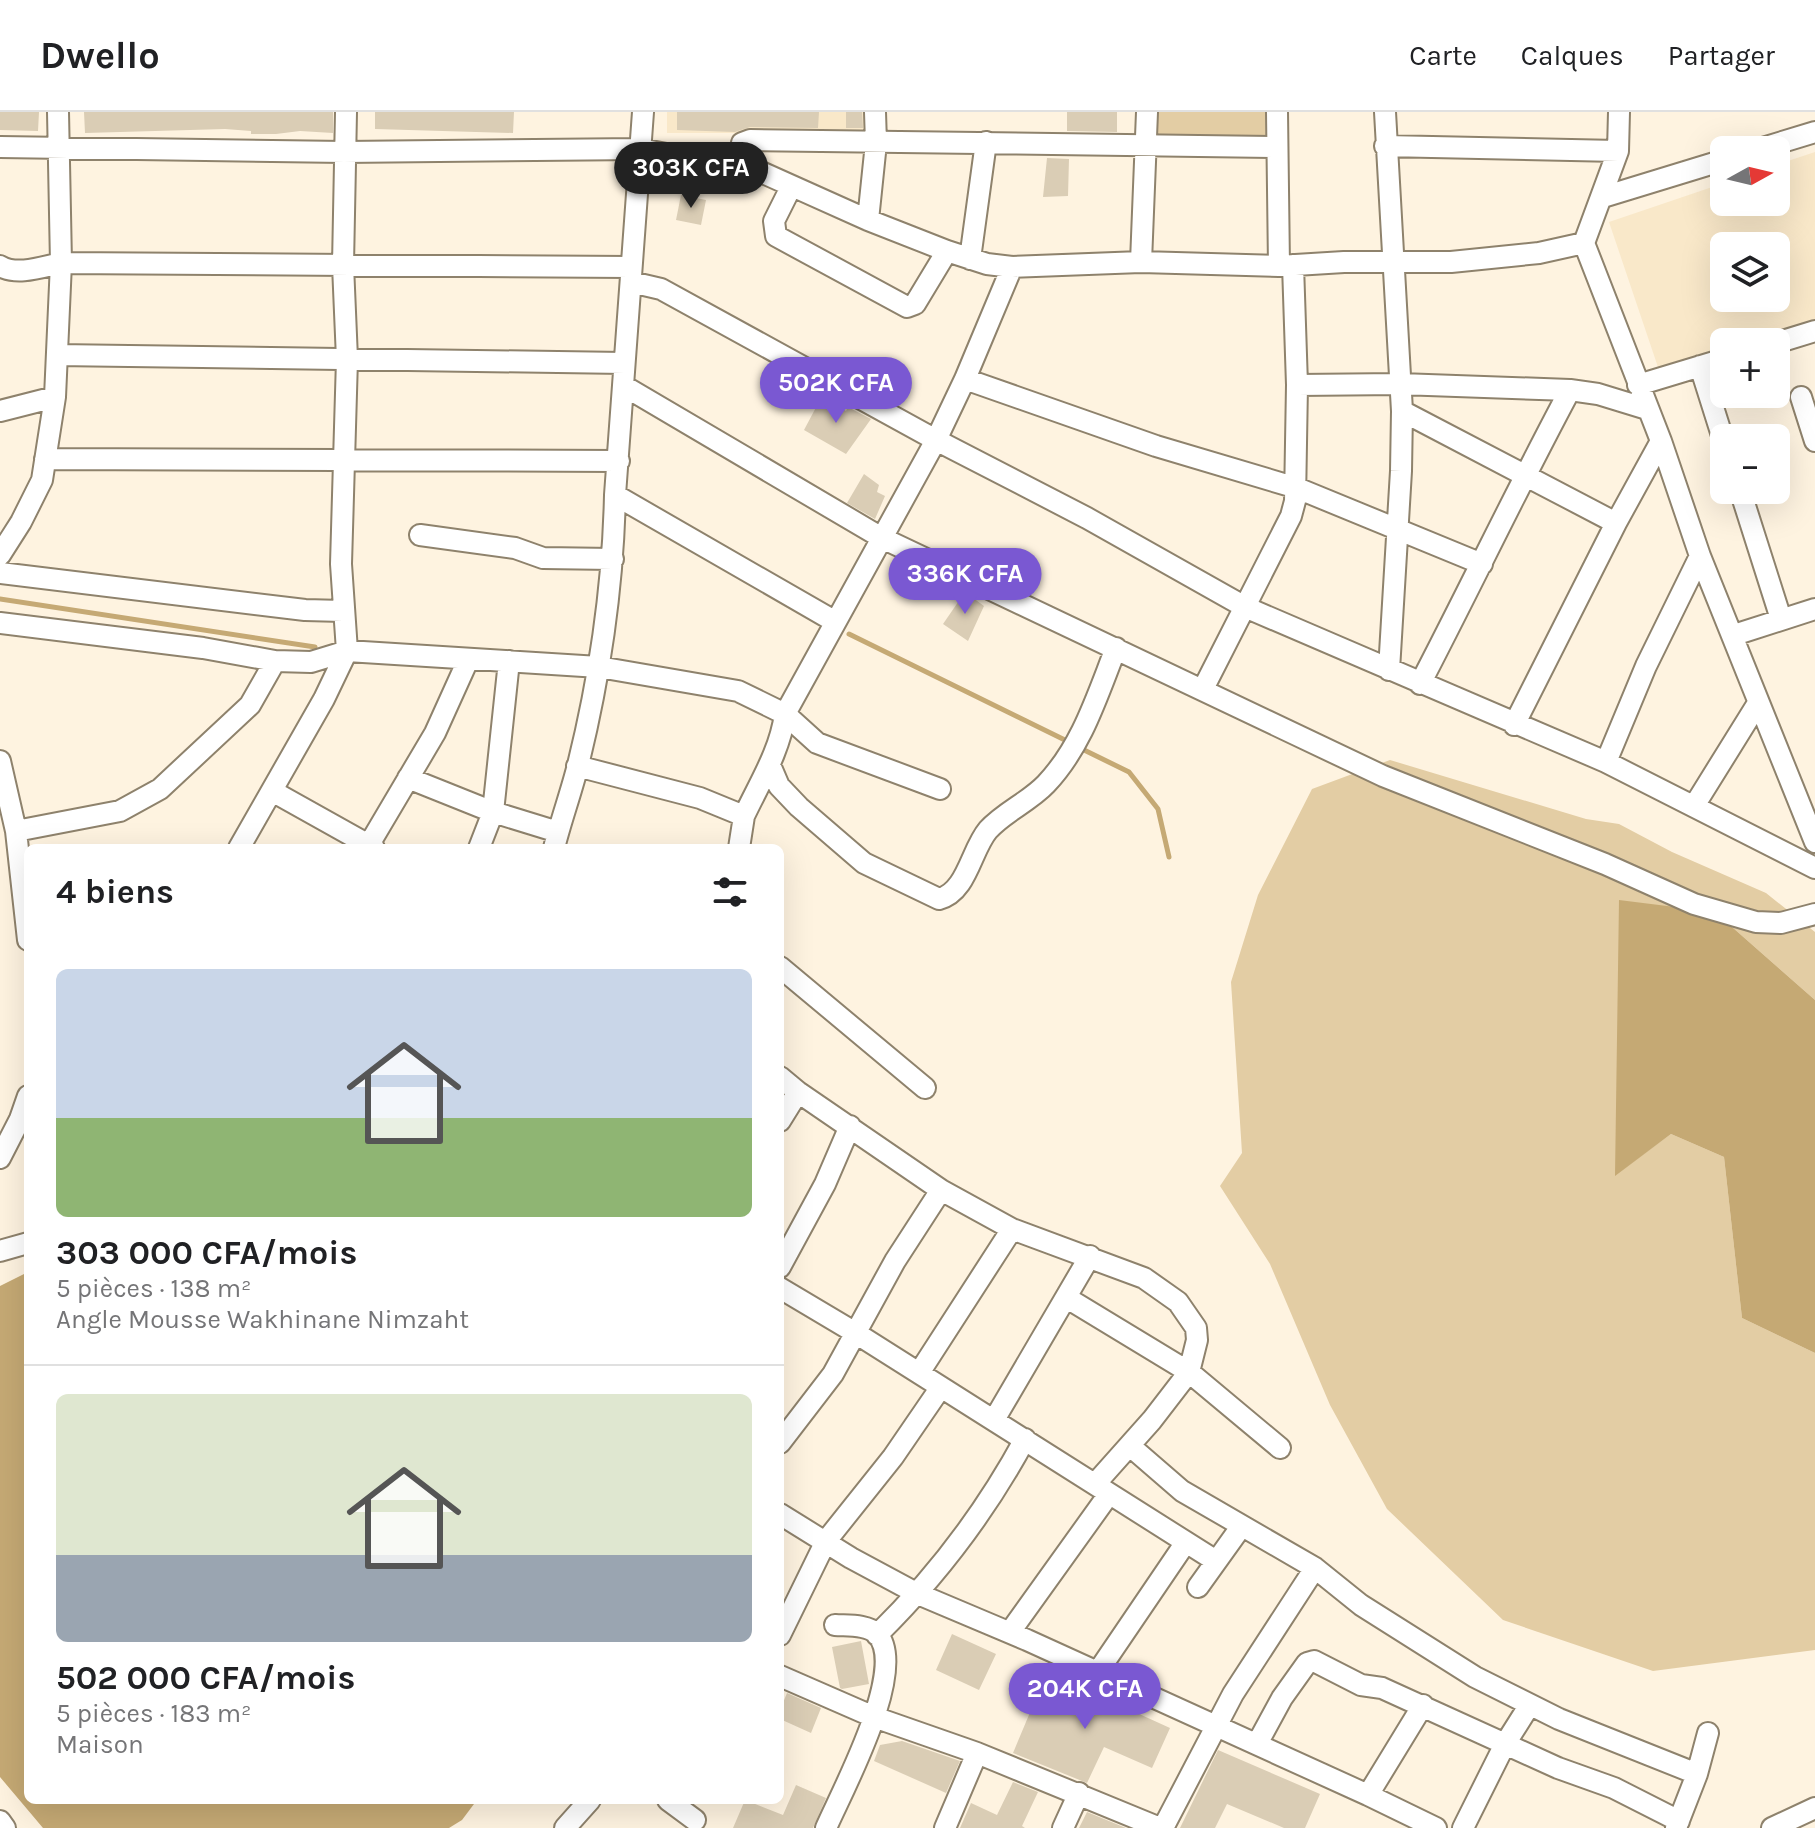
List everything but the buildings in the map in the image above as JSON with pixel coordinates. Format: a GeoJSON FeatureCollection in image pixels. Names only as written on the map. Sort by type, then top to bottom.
{"type":"FeatureCollection","features":[{"type":"Feature","properties":{"kind":"street"},"geometry":{"type":"LineString","coordinates":[[0,555],[35,498],[42,480],[55,397],[61,263],[58,112]]}},
{"type":"Feature","properties":{"kind":"street"},"geometry":{"type":"LineString","coordinates":[[241,844],[324,699],[347,651],[343,611],[342,461],[347,359],[343,265],[346,112]]}},
{"type":"Feature","properties":{"kind":"street"},"geometry":{"type":"LineString","coordinates":[[408,778],[559,843],[599,667],[613,559],[643,112]]}},
{"type":"Feature","properties":{"kind":"street"},"geometry":{"type":"LineString","coordinates":[[868,220],[876,143],[875,112]]}},
{"type":"Feature","properties":{"kind":"street"},"geometry":{"type":"LineString","coordinates":[[1141,262],[1147,112]]}},
{"type":"Feature","properties":{"kind":"street"},"geometry":{"type":"LineString","coordinates":[[1203,689],[1291,516],[1297,488],[1297,385],[1277,147],[1277,112]]}},
{"type":"Feature","properties":{"kind":"street"},"geometry":{"type":"LineString","coordinates":[[1385,112],[1402,411],[1389,670]]}},
{"type":"Feature","properties":{"kind":"street"},"geometry":{"type":"LineString","coordinates":[[1619,112],[1618,151],[1584,243],[1661,441],[1700,556],[1815,842]]}},
{"type":"Feature","properties":{"kind":"street"},"geometry":{"type":"LineString","coordinates":[[1790,140],[1815,132]]}},
{"type":"Feature","properties":{"kind":"street"},"geometry":{"type":"LineString","coordinates":[[737,166],[742,143],[750,140],[1277,147]]}},
{"type":"Feature","properties":{"kind":"street"},"geometry":{"type":"LineString","coordinates":[[970,259],[986,142]]}},
{"type":"Feature","properties":{"kind":"street"},"geometry":{"type":"LineString","coordinates":[[1385,146],[1618,151]]}},
{"type":"Feature","properties":{"kind":"street"},"geometry":{"type":"LineString","coordinates":[[0,147],[344,152],[640,149],[761,172],[947,251],[1012,267],[1141,262],[1286,266],[1476,260],[1539,253],[1584,243]]}},
{"type":"Feature","properties":{"kind":"street"},"geometry":{"type":"LineString","coordinates":[[1603,197],[1710,164]]}},
{"type":"Feature","properties":{"kind":"street"},"geometry":{"type":"LineString","coordinates":[[791,187],[774,221],[776,236],[907,307],[915,304],[947,251]]}},
{"type":"Feature","properties":{"kind":"street"},"geometry":{"type":"LineString","coordinates":[[0,266],[6,270],[23,271],[61,263],[343,265],[631,275],[1087,518],[1245,607],[1606,762],[1815,868]]}},
{"type":"Feature","properties":{"kind":"street"},"geometry":{"type":"LineString","coordinates":[[740,844],[749,807],[769,767],[785,714],[936,440],[1012,267]]}},
{"type":"Feature","properties":{"kind":"street"},"geometry":{"type":"LineString","coordinates":[[1790,339],[1815,331]]}},
{"type":"Feature","properties":{"kind":"street"},"geometry":{"type":"LineString","coordinates":[[57,355],[624,363]]}},
{"type":"Feature","properties":{"kind":"street"},"geometry":{"type":"LineString","coordinates":[[1638,385],[1710,363]]}},
{"type":"Feature","properties":{"kind":"street"},"geometry":{"type":"LineString","coordinates":[[1700,366],[1718,424]]}},
{"type":"Feature","properties":{"kind":"street"},"geometry":{"type":"LineString","coordinates":[[965,379],[1156,446],[1297,488],[1482,564]]}},
{"type":"Feature","properties":{"kind":"street"},"geometry":{"type":"LineString","coordinates":[[1297,385],[1400,384],[1570,390],[1598,394],[1647,409]]}},
{"type":"Feature","properties":{"kind":"street"},"geometry":{"type":"LineString","coordinates":[[624,386],[882,538],[1383,776],[1605,864],[1694,904],[1756,922],[1781,923],[1815,914]]}},
{"type":"Feature","properties":{"kind":"street"},"geometry":{"type":"LineString","coordinates":[[1420,684],[1570,390]]}},
{"type":"Feature","properties":{"kind":"street"},"geometry":{"type":"LineString","coordinates":[[0,411],[55,397]]}},
{"type":"Feature","properties":{"kind":"street"},"geometry":{"type":"LineString","coordinates":[[1801,397],[1815,441]]}},
{"type":"Feature","properties":{"kind":"street"},"geometry":{"type":"LineString","coordinates":[[1402,411],[1616,523]]}},
{"type":"Feature","properties":{"kind":"street"},"geometry":{"type":"LineString","coordinates":[[1514,725],[1661,441]]}},
{"type":"Feature","properties":{"kind":"street"},"geometry":{"type":"LineString","coordinates":[[45,459],[619,461]]}},
{"type":"Feature","properties":{"kind":"street"},"geometry":{"type":"LineString","coordinates":[[615,495],[834,621]]}},
{"type":"Feature","properties":{"kind":"street"},"geometry":{"type":"LineString","coordinates":[[1744,504],[1781,619]]}},
{"type":"Feature","properties":{"kind":"street"},"geometry":{"type":"LineString","coordinates":[[420,535],[515,548],[543,558],[613,559]]}},
{"type":"Feature","properties":{"kind":"street"},"geometry":{"type":"LineString","coordinates":[[1606,762],[1646,666],[1700,556]]}},
{"type":"Feature","properties":{"kind":"street"},"geometry":{"type":"LineString","coordinates":[[0,573],[305,610],[343,611]]}},
{"type":"Feature","properties":{"kind":"street"},"geometry":{"type":"LineString","coordinates":[[1734,635],[1815,609]]}},
{"type":"Feature","properties":{"kind":"street"},"geometry":{"type":"LineString","coordinates":[[0,623],[203,648],[275,661],[311,662],[347,651],[509,661],[599,667],[738,691],[785,714],[817,743],[940,789]]}},
{"type":"Feature","properties":{"kind":"street"},"geometry":{"type":"LineString","coordinates":[[769,767],[779,786],[799,807],[864,863],[939,899],[946,897],[958,885],[987,831],[1045,785],[1074,745],[1083,731],[1116,648]]}},
{"type":"Feature","properties":{"kind":"street"},"geometry":{"type":"LineString","coordinates":[[372,844],[435,733],[468,660]]}},
{"type":"Feature","properties":{"kind":"street"},"geometry":{"type":"LineString","coordinates":[[16,831],[120,811],[160,789],[250,705],[275,661]]}},
{"type":"Feature","properties":{"kind":"street"},"geometry":{"type":"LineString","coordinates":[[481,844],[493,812],[509,661]]}},
{"type":"Feature","properties":{"kind":"street"},"geometry":{"type":"LineString","coordinates":[[1694,806],[1758,703]]}},
{"type":"Feature","properties":{"kind":"street"},"geometry":{"type":"LineString","coordinates":[[0,761],[23,867]]}},
{"type":"Feature","properties":{"kind":"street"},"geometry":{"type":"LineString","coordinates":[[577,766],[700,798],[749,807]]}},
{"type":"Feature","properties":{"kind":"street"},"geometry":{"type":"LineString","coordinates":[[272,791],[365,844]]}},
{"type":"Feature","properties":{"kind":"street"},"geometry":{"type":"LineString","coordinates":[[0,848],[23,867]]}},
{"type":"Feature","properties":{"kind":"street"},"geometry":{"type":"LineString","coordinates":[[784,970],[925,1088]]}},
{"type":"Feature","properties":{"kind":"street"},"geometry":{"type":"LineString","coordinates":[[784,1080],[941,1190],[1012,1229],[1144,1278],[1178,1302],[1196,1328],[1197,1340],[1189,1372],[1130,1446],[1010,1632]]}},
{"type":"Feature","properties":{"kind":"street"},"geometry":{"type":"LineString","coordinates":[[784,1115],[798,1092]]}},
{"type":"Feature","properties":{"kind":"street"},"geometry":{"type":"LineString","coordinates":[[0,1158],[24,1108]]}},
{"type":"Feature","properties":{"kind":"street"},"geometry":{"type":"LineString","coordinates":[[784,1260],[825,1184],[850,1126]]}},
{"type":"Feature","properties":{"kind":"street"},"geometry":{"type":"LineString","coordinates":[[784,1438],[833,1374],[895,1261],[941,1190]]}},
{"type":"Feature","properties":{"kind":"street"},"geometry":{"type":"LineString","coordinates":[[919,1373],[1012,1229]]}},
{"type":"Feature","properties":{"kind":"street"},"geometry":{"type":"LineString","coordinates":[[0,1251],[24,1244]]}},
{"type":"Feature","properties":{"kind":"street"},"geometry":{"type":"LineString","coordinates":[[994,1420],[1090,1256]]}},
{"type":"Feature","properties":{"kind":"street"},"geometry":{"type":"LineString","coordinates":[[784,1290],[1216,1561]]}},
{"type":"Feature","properties":{"kind":"street"},"geometry":{"type":"LineString","coordinates":[[1067,1298],[1189,1372],[1280,1448]]}},
{"type":"Feature","properties":{"kind":"street"},"geometry":{"type":"LineString","coordinates":[[786,1602],[826,1541],[893,1457],[941,1387]]}},
{"type":"Feature","properties":{"kind":"street"},"geometry":{"type":"LineString","coordinates":[[877,1635],[918,1594],[970,1531],[1025,1439]]}},
{"type":"Feature","properties":{"kind":"street"},"geometry":{"type":"LineString","coordinates":[[1130,1446],[1182,1491],[1315,1568],[1361,1605],[1475,1677],[1529,1706],[1697,1774]]}},
{"type":"Feature","properties":{"kind":"street"},"geometry":{"type":"LineString","coordinates":[[784,1516],[851,1558],[918,1594],[1010,1632],[1436,1828]]}},
{"type":"Feature","properties":{"kind":"street"},"geometry":{"type":"LineString","coordinates":[[1198,1587],[1241,1527]]}},
{"type":"Feature","properties":{"kind":"street"},"geometry":{"type":"LineString","coordinates":[[1097,1673],[1186,1542]]}},
{"type":"Feature","properties":{"kind":"street"},"geometry":{"type":"LineString","coordinates":[[784,1678],[874,1717],[977,1753],[1162,1828],[1247,1670],[1315,1568]]}},
{"type":"Feature","properties":{"kind":"street"},"geometry":{"type":"LineString","coordinates":[[826,1828],[874,1717],[884,1690],[886,1669],[877,1635],[866,1628],[835,1625]]}},
{"type":"Feature","properties":{"kind":"street"},"geometry":{"type":"LineString","coordinates":[[1257,1744],[1282,1698],[1310,1661],[1319,1662],[1361,1685],[1382,1688],[1558,1768],[1614,1788],[1678,1825],[1708,1733]]}},
{"type":"Feature","properties":{"kind":"street"},"geometry":{"type":"LineString","coordinates":[[1368,1795],[1423,1705]]}},
{"type":"Feature","properties":{"kind":"street"},"geometry":{"type":"LineString","coordinates":[[1463,1828],[1505,1744],[1529,1706]]}},
{"type":"Feature","properties":{"kind":"street"},"geometry":{"type":"LineString","coordinates":[[945,1828],[977,1753]]}},
{"type":"Feature","properties":{"kind":"street"},"geometry":{"type":"LineString","coordinates":[[1063,1828],[1079,1793]]}},
{"type":"Feature","properties":{"kind":"street"},"geometry":{"type":"LineString","coordinates":[[565,1828],[586,1804]]}},
{"type":"Feature","properties":{"kind":"street"},"geometry":{"type":"LineString","coordinates":[[672,1804],[694,1824],[702,1804]]}},
{"type":"Feature","properties":{"kind":"street"},"geometry":{"type":"LineString","coordinates":[[1783,1826],[1815,1808]]}},
{"type":"Feature","properties":{"kind":"street"},"geometry":{"type":"LineString","coordinates":[[0,1821],[5,1828]]}},
{"type":"Feature","properties":{"kind":"shaded area"},"geometry":{"type":"Polygon","coordinates":[[[667,112],[867,112],[867,133],[667,133],[667,112]]]}},
{"type":"Feature","properties":{"kind":"shaded area"},"geometry":{"type":"Polygon","coordinates":[[[1158,112],[1269,112],[1268,139],[1158,138],[1158,112]]]}},
{"type":"Feature","properties":{"kind":"shaded area"},"geometry":{"type":"Polygon","coordinates":[[[1815,152],[1815,331],[1790,338],[1790,328],[1710,328],[1710,366],[1663,382],[1609,222],[1710,188],[1710,216],[1790,216],[1790,160],[1815,152]]]}},
{"type":"Feature","properties":{"kind":"shaded area"},"geometry":{"type":"Polygon","coordinates":[[[1390,760],[1586,819],[1619,824],[1672,852],[1766,893],[1815,932],[1815,1000],[1715,912],[1615,1175],[1671,1134],[1724,1157],[1742,1318],[1815,1353],[1815,1650],[1653,1671],[1503,1620],[1387,1509],[1330,1405],[1270,1264],[1220,1186],[1242,1153],[1231,982],[1258,895],[1312,789],[1390,760]]]}},
{"type":"Feature","properties":{"kind":"shaded area"},"geometry":{"type":"Polygon","coordinates":[[[1619,900],[1715,912],[1815,1000],[1815,1353],[1742,1318],[1724,1157],[1671,1134],[1615,1176],[1619,900]]]}},
{"type":"Feature","properties":{"kind":"shaded area"},"geometry":{"type":"Polygon","coordinates":[[[24,1274],[24,1804],[474,1804],[462,1820],[449,1828],[43,1828],[0,1777],[0,1286],[24,1274]]]}},
{"type":"Feature","properties":{"kind":"waterway"},"geometry":{"type":"LineString","coordinates":[[0,599],[315,647]]}},
{"type":"Feature","properties":{"kind":"waterway"},"geometry":{"type":"LineString","coordinates":[[849,634],[1071,743]]}},
{"type":"Feature","properties":{"kind":"waterway"},"geometry":{"type":"LineString","coordinates":[[1080,748],[1129,772],[1158,809],[1169,857]]}}]}
